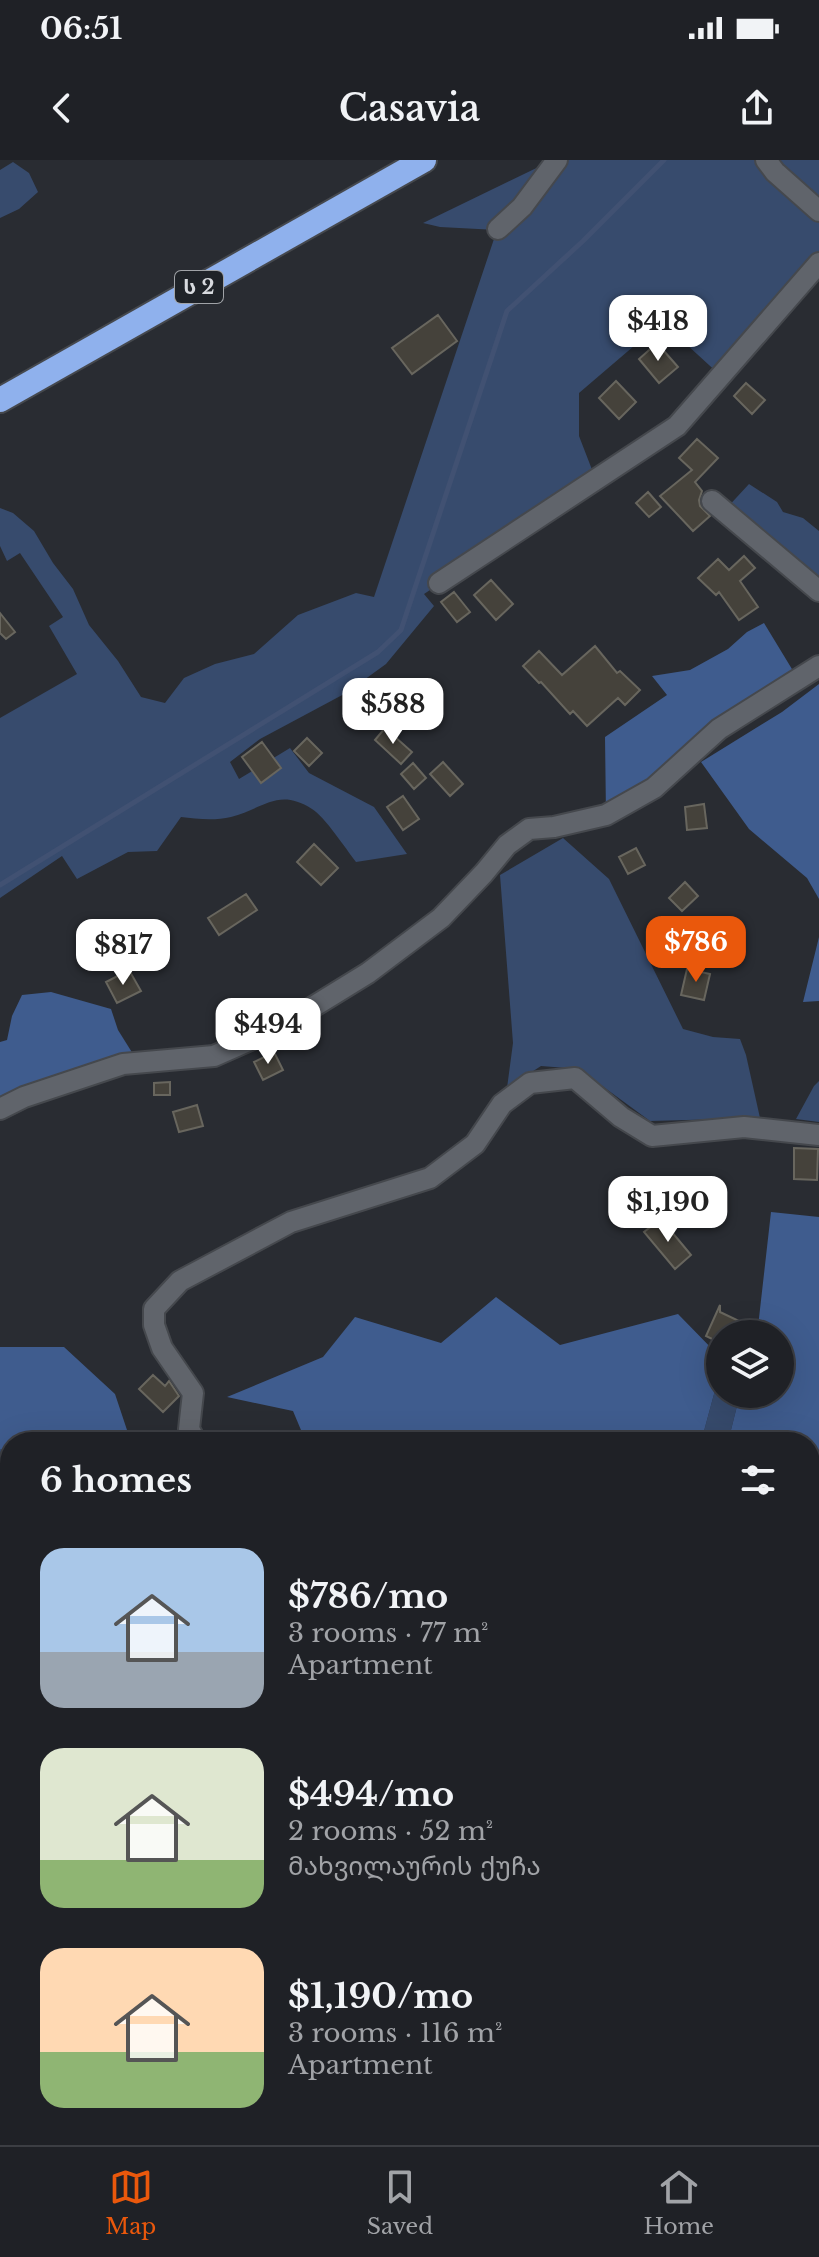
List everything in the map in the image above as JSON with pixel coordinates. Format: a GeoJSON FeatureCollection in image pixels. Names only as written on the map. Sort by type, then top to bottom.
{"type":"FeatureCollection","features":[{"type":"Feature","properties":{"kind":"highway","name":"ს 2"},"geometry":{"type":"LineString","coordinates":[[0,400],[424,160]]}},
{"type":"Feature","properties":{"kind":"street"},"geometry":{"type":"LineString","coordinates":[[498,229],[522,207],[557,160]]}},
{"type":"Feature","properties":{"kind":"street"},"geometry":{"type":"LineString","coordinates":[[766,160],[775,172],[819,211]]}},
{"type":"Feature","properties":{"kind":"street"},"geometry":{"type":"LineString","coordinates":[[439,583],[677,426],[819,263]]}},
{"type":"Feature","properties":{"kind":"street"},"geometry":{"type":"LineString","coordinates":[[712,501],[819,591]]}},
{"type":"Feature","properties":{"kind":"street"},"geometry":{"type":"LineString","coordinates":[[0,1109],[24,1097],[123,1064],[214,1056],[282,1026],[368,973],[441,918],[507,845],[529,829],[554,827],[606,815],[654,788],[719,729],[819,666]]}},
{"type":"Feature","properties":{"kind":"street"},"geometry":{"type":"LineString","coordinates":[[191,1432],[193,1393],[162,1348],[154,1325],[154,1309],[180,1281],[291,1222],[430,1178],[475,1144],[502,1104],[530,1083],[575,1078],[621,1117],[652,1136],[744,1127],[819,1135]]}},
{"type":"Feature","properties":{"kind":"shaded area"},"geometry":{"type":"Polygon","coordinates":[[[553,160],[819,160],[819,263],[721,376],[662,322],[579,393],[579,436],[596,480],[424,594],[434,606],[386,664],[346,693],[260,739],[230,762],[239,779],[290,748],[309,773],[374,807],[407,854],[356,862],[317,813],[300,803],[280,800],[225,818],[181,817],[157,851],[128,852],[77,879],[62,856],[0,898],[0,718],[77,674],[49,626],[63,617],[20,553],[7,561],[0,546],[0,508],[13,513],[34,531],[73,589],[89,625],[118,661],[141,697],[165,703],[184,678],[215,664],[254,654],[298,615],[356,593],[374,597],[497,230],[423,223],[553,160]]]}},
{"type":"Feature","properties":{"kind":"shaded area"},"geometry":{"type":"Polygon","coordinates":[[[13,162],[29,173],[38,192],[19,209],[0,218],[0,170],[13,162]]]}},
{"type":"Feature","properties":{"kind":"shaded area"},"geometry":{"type":"Polygon","coordinates":[[[749,484],[777,502],[783,512],[803,518],[819,531],[819,579],[724,511],[749,484]]]}},
{"type":"Feature","properties":{"kind":"shaded area"},"geometry":{"type":"Polygon","coordinates":[[[764,623],[798,679],[606,815],[605,737],[667,695],[652,676],[690,670],[728,649],[747,632],[764,623]]]}},
{"type":"Feature","properties":{"kind":"shaded area"},"geometry":{"type":"Polygon","coordinates":[[[819,684],[819,899],[807,878],[749,829],[701,762],[782,712],[819,684]]]}},
{"type":"Feature","properties":{"kind":"shaded area"},"geometry":{"type":"Polygon","coordinates":[[[563,838],[609,879],[683,1029],[713,1037],[740,1039],[760,1118],[650,1121],[579,1069],[541,1066],[507,1088],[513,1043],[500,875],[563,838]]]}},
{"type":"Feature","properties":{"kind":"shaded area"},"geometry":{"type":"Polygon","coordinates":[[[819,937],[819,1001],[803,1002],[819,937]]]}},
{"type":"Feature","properties":{"kind":"shaded area"},"geometry":{"type":"Polygon","coordinates":[[[51,992],[111,1009],[118,1030],[138,1062],[0,1109],[0,1042],[7,1040],[12,1016],[22,995],[51,992]]]}},
{"type":"Feature","properties":{"kind":"shaded area"},"geometry":{"type":"Polygon","coordinates":[[[819,1081],[819,1122],[796,1119],[814,1086],[819,1081]]]}},
{"type":"Feature","properties":{"kind":"shaded area"},"geometry":{"type":"Polygon","coordinates":[[[771,1212],[819,1217],[819,1432],[730,1432],[736,1408],[794,1408],[794,1320],[758,1320],[771,1212]]]}},
{"type":"Feature","properties":{"kind":"shaded area"},"geometry":{"type":"Polygon","coordinates":[[[496,1297],[560,1345],[678,1314],[706,1343],[706,1408],[710,1408],[704,1432],[302,1432],[293,1411],[227,1397],[323,1357],[355,1317],[441,1343],[496,1297]]]}},
{"type":"Feature","properties":{"kind":"shaded area"},"geometry":{"type":"Polygon","coordinates":[[[0,1347],[64,1347],[115,1394],[128,1432],[0,1432],[0,1347]]]}},
{"type":"Feature","properties":{"kind":"shaded area"},"geometry":{"type":"Polygon","coordinates":[[[710,1408],[736,1408],[730,1432],[704,1432],[710,1408]]]}},
{"type":"Feature","properties":{"kind":"building"},"geometry":{"type":"Polygon","coordinates":[[[438,315],[457,341],[412,374],[392,348],[438,315]]]}},
{"type":"Feature","properties":{"kind":"building"},"geometry":{"type":"Polygon","coordinates":[[[657,343],[678,367],[659,383],[639,359],[657,343]]]}},
{"type":"Feature","properties":{"kind":"building"},"geometry":{"type":"Polygon","coordinates":[[[616,381],[636,402],[619,419],[599,398],[616,381]]]}},
{"type":"Feature","properties":{"kind":"building"},"geometry":{"type":"Polygon","coordinates":[[[746,383],[765,400],[752,414],[734,396],[746,383]]]}},
{"type":"Feature","properties":{"kind":"building"},"geometry":{"type":"Polygon","coordinates":[[[697,439],[718,458],[695,482],[702,491],[700,506],[710,516],[693,531],[660,496],[692,470],[679,458],[697,439]]]}},
{"type":"Feature","properties":{"kind":"building"},"geometry":{"type":"Polygon","coordinates":[[[648,492],[661,507],[649,517],[636,503],[648,492]]]}},
{"type":"Feature","properties":{"kind":"building"},"geometry":{"type":"Polygon","coordinates":[[[744,556],[755,568],[740,581],[758,607],[739,620],[719,592],[716,595],[698,578],[718,559],[729,570],[744,556]]]}},
{"type":"Feature","properties":{"kind":"building"},"geometry":{"type":"Polygon","coordinates":[[[491,580],[513,604],[496,620],[474,595],[491,580]]]}},
{"type":"Feature","properties":{"kind":"building"},"geometry":{"type":"Polygon","coordinates":[[[454,592],[470,612],[457,622],[441,602],[454,592]]]}},
{"type":"Feature","properties":{"kind":"building"},"geometry":{"type":"Polygon","coordinates":[[[0,613],[15,632],[6,639],[0,633],[0,613]]]}},
{"type":"Feature","properties":{"kind":"building"},"geometry":{"type":"Polygon","coordinates":[[[595,646],[617,673],[620,671],[640,690],[625,705],[618,698],[587,726],[573,711],[570,714],[523,666],[539,651],[562,675],[595,646]]]}},
{"type":"Feature","properties":{"kind":"building"},"geometry":{"type":"Polygon","coordinates":[[[385,728],[412,752],[401,764],[375,740],[385,728]]]}},
{"type":"Feature","properties":{"kind":"building"},"geometry":{"type":"Polygon","coordinates":[[[307,738],[322,753],[309,766],[294,751],[307,738]]]}},
{"type":"Feature","properties":{"kind":"building"},"geometry":{"type":"Polygon","coordinates":[[[262,742],[281,768],[261,783],[242,757],[262,742]]]}},
{"type":"Feature","properties":{"kind":"building"},"geometry":{"type":"Polygon","coordinates":[[[443,762],[463,784],[450,796],[430,774],[443,762]]]}},
{"type":"Feature","properties":{"kind":"building"},"geometry":{"type":"Polygon","coordinates":[[[413,763],[426,778],[414,789],[401,774],[413,763]]]}},
{"type":"Feature","properties":{"kind":"building"},"geometry":{"type":"Polygon","coordinates":[[[403,796],[419,819],[403,830],[387,807],[403,796]]]}},
{"type":"Feature","properties":{"kind":"building"},"geometry":{"type":"Polygon","coordinates":[[[704,804],[707,828],[687,830],[685,807],[704,804]]]}},
{"type":"Feature","properties":{"kind":"building"},"geometry":{"type":"Polygon","coordinates":[[[314,844],[338,868],[321,885],[297,862],[314,844]]]}},
{"type":"Feature","properties":{"kind":"building"},"geometry":{"type":"Polygon","coordinates":[[[636,848],[645,865],[628,874],[619,857],[636,848]]]}},
{"type":"Feature","properties":{"kind":"building"},"geometry":{"type":"Polygon","coordinates":[[[685,882],[698,896],[682,911],[669,898],[685,882]]]}},
{"type":"Feature","properties":{"kind":"building"},"geometry":{"type":"Polygon","coordinates":[[[246,894],[257,910],[219,935],[208,918],[246,894]]]}},
{"type":"Feature","properties":{"kind":"building"},"geometry":{"type":"Polygon","coordinates":[[[687,969],[710,974],[704,1000],[681,995],[687,969]]]}},
{"type":"Feature","properties":{"kind":"building"},"geometry":{"type":"Polygon","coordinates":[[[129,970],[141,991],[117,1003],[106,982],[129,970]]]}},
{"type":"Feature","properties":{"kind":"building"},"geometry":{"type":"Polygon","coordinates":[[[274,1052],[283,1070],[263,1080],[254,1062],[274,1052]]]}},
{"type":"Feature","properties":{"kind":"building"},"geometry":{"type":"Polygon","coordinates":[[[170,1082],[170,1095],[154,1095],[154,1083],[170,1082]]]}},
{"type":"Feature","properties":{"kind":"building"},"geometry":{"type":"Polygon","coordinates":[[[197,1105],[203,1126],[179,1132],[173,1112],[197,1105]]]}},
{"type":"Feature","properties":{"kind":"building"},"geometry":{"type":"Polygon","coordinates":[[[794,1148],[818,1149],[817,1180],[794,1179],[794,1148]]]}},
{"type":"Feature","properties":{"kind":"building"},"geometry":{"type":"Polygon","coordinates":[[[661,1219],[691,1255],[675,1269],[644,1232],[661,1219]]]}},
{"type":"Feature","properties":{"kind":"building"},"geometry":{"type":"Polygon","coordinates":[[[720,1305],[720,1312],[737,1320],[713,1320],[720,1305]]]}},
{"type":"Feature","properties":{"kind":"building"},"geometry":{"type":"Polygon","coordinates":[[[153,1375],[165,1386],[169,1381],[179,1396],[163,1412],[139,1389],[153,1375]]]}},
{"type":"Feature","properties":{"kind":"waterway"},"geometry":{"type":"LineString","coordinates":[[0,885],[378,652],[401,630],[507,311],[664,160]]}}]}
